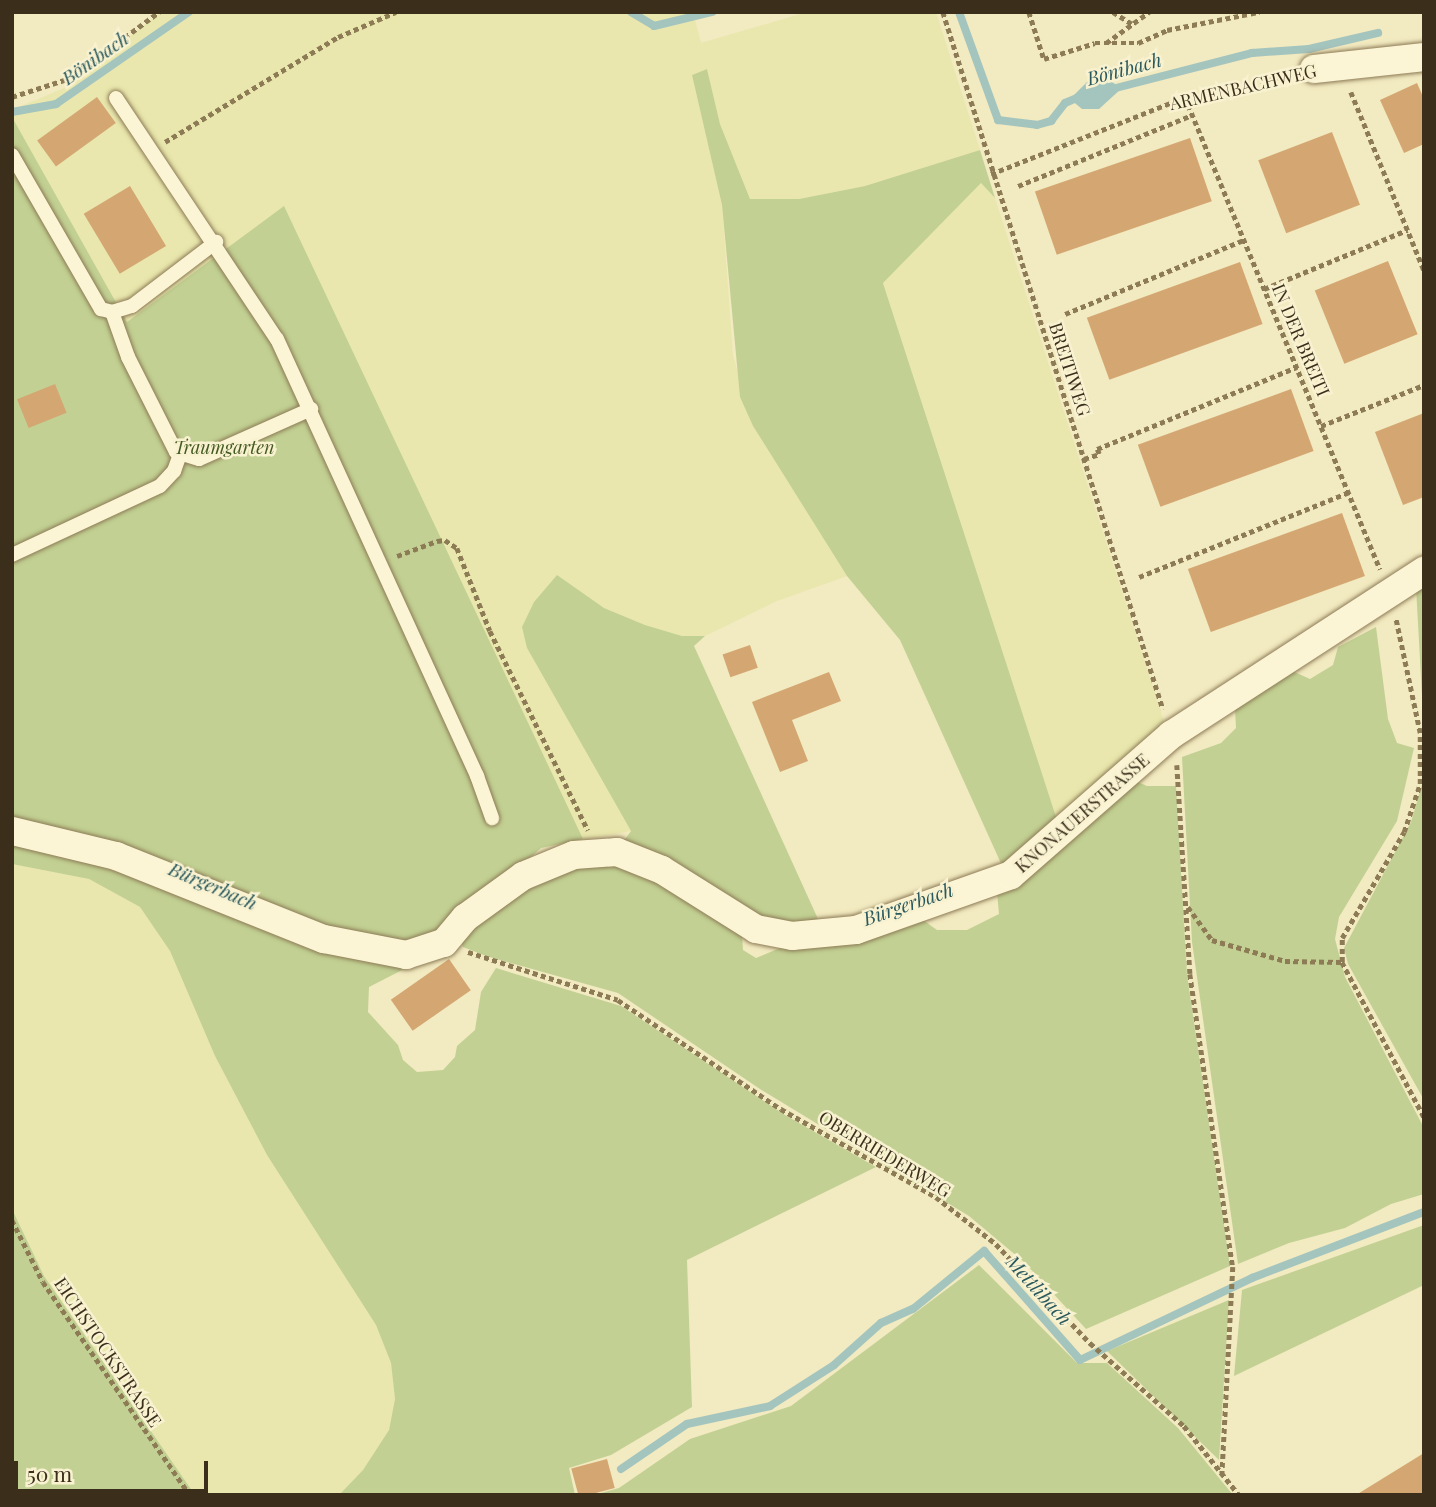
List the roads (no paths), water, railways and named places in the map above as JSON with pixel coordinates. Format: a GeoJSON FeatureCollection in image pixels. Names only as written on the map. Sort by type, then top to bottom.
{"type":"FeatureCollection","features":[{"type":"Feature","properties":{"kind":"street","name":"ARMENBACHWEG"},"geometry":{"type":"LineString","coordinates":[[1325,68],[1424,57]]}},
{"type":"Feature","properties":{"kind":"street","name":"KNONAUERSTRASSE"},"geometry":{"type":"LineString","coordinates":[[12,831],[116,856],[324,939],[406,955],[444,943],[465,918],[523,876],[574,855],[596,853],[617,852],[662,870],[756,929],[792,936],[856,930],[1011,875],[1171,735],[1424,571]]}},
{"type":"Feature","properties":{"kind":"lane"},"geometry":{"type":"LineString","coordinates":[[116,97],[216,242],[277,339],[477,776],[492,818]]}},
{"type":"Feature","properties":{"kind":"lane"},"geometry":{"type":"LineString","coordinates":[[12,155],[93,301],[112,312],[128,357],[168,442],[181,452],[199,459],[311,409]]}},
{"type":"Feature","properties":{"kind":"lane"},"geometry":{"type":"LineString","coordinates":[[112,312],[132,306],[216,242]]}},
{"type":"Feature","properties":{"kind":"lane"},"geometry":{"type":"LineString","coordinates":[[12,555],[160,486],[174,471],[181,452]]}},
{"type":"Feature","properties":{"kind":"water","name":"Bönibach"},"geometry":{"type":"Polygon","coordinates":[[[1096,73],[1122,88],[1099,109],[1082,109],[1070,99],[1096,73]]]}},
{"type":"Feature","properties":{"kind":"waterway","name":"Bönibach"},"geometry":{"type":"LineString","coordinates":[[12,112],[56,104],[189,12]]}},
{"type":"Feature","properties":{"kind":"waterway","name":"Bönibach"},"geometry":{"type":"LineString","coordinates":[[631,12],[654,26],[712,12]]}},
{"type":"Feature","properties":{"kind":"waterway","name":"Bönibach"},"geometry":{"type":"LineString","coordinates":[[959,12],[998,120],[1037,125],[1051,121],[1065,103],[1079,97]]}},
{"type":"Feature","properties":{"kind":"waterway","name":"Bönibach"},"geometry":{"type":"LineString","coordinates":[[1112,89],[1252,53],[1309,49],[1378,33]]}},
{"type":"Feature","properties":{"kind":"waterway","name":"Mettlibach"},"geometry":{"type":"LineString","coordinates":[[621,1469],[687,1424],[770,1406],[834,1365],[881,1323],[913,1309],[984,1251],[1080,1360],[1252,1278],[1424,1212]]}},
{"type":"Feature","properties":{"kind":"park label","name":"Traumgarten"},"geometry":{"type":"Point","coordinates":[224,447]}},
{"type":"Feature","properties":{"kind":"water label","name":"Bürgerbach"},"geometry":{"type":"Point","coordinates":[213,886]}},
{"type":"Feature","properties":{"kind":"water label","name":"Bürgerbach"},"geometry":{"type":"Point","coordinates":[908,904]}}]}
